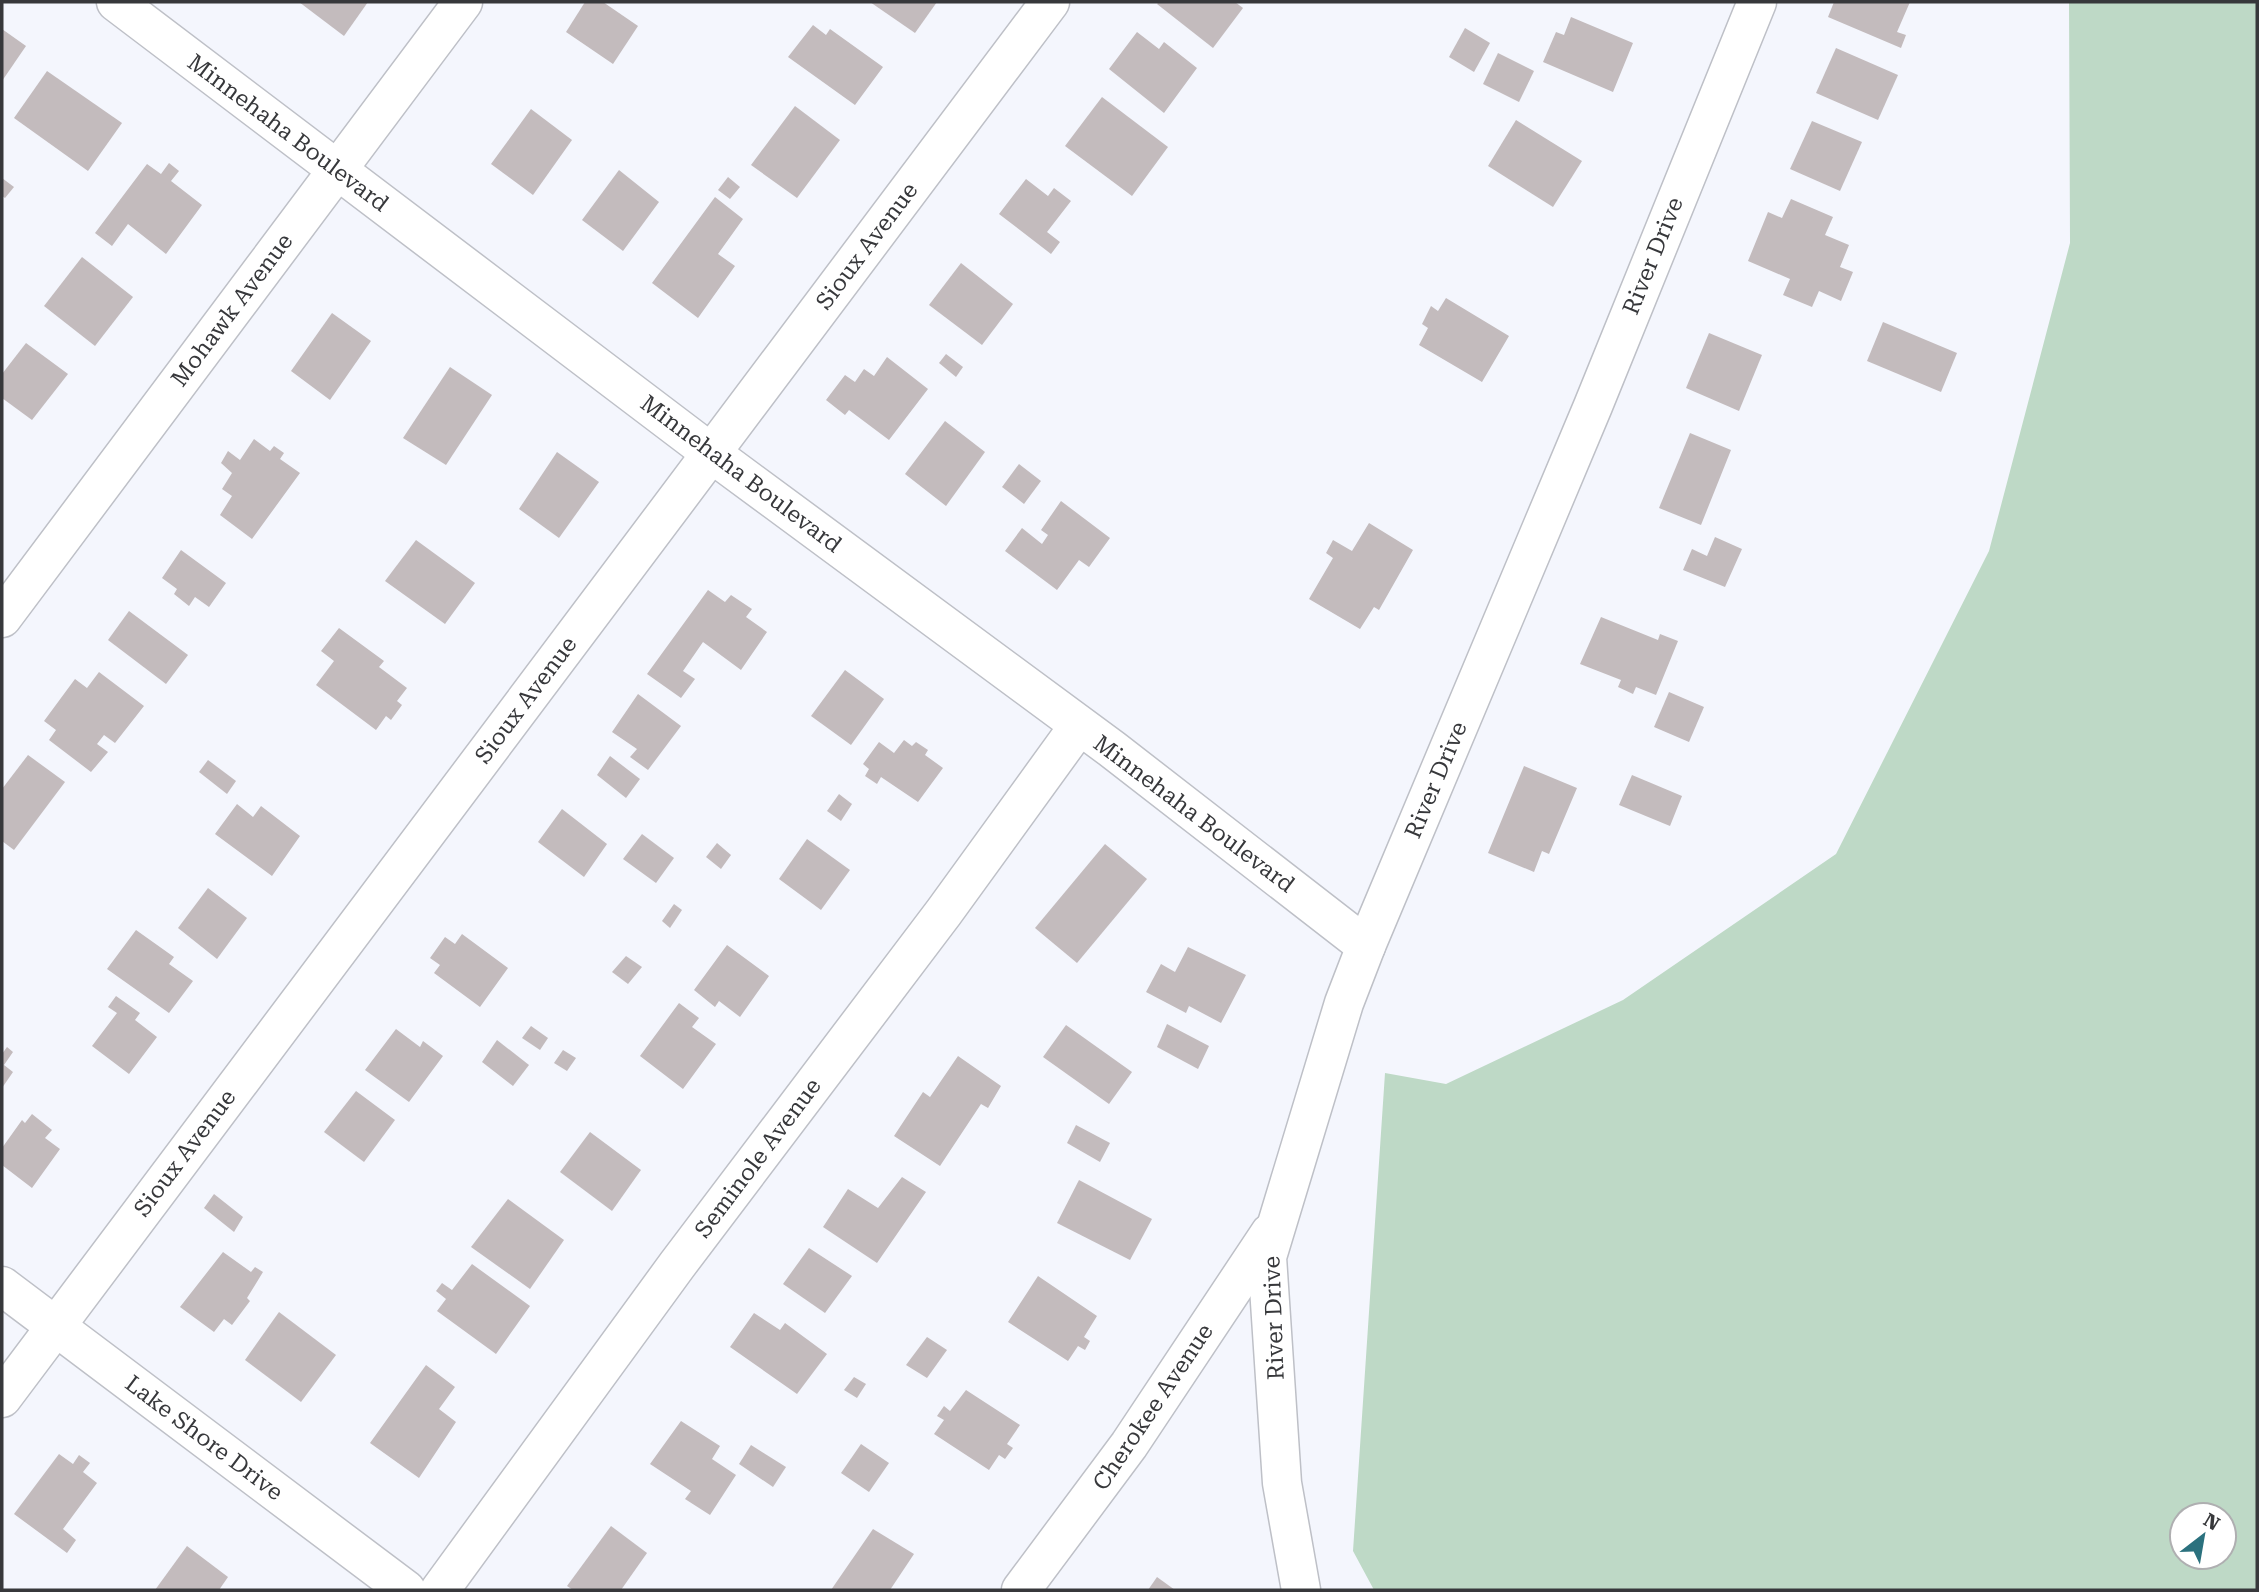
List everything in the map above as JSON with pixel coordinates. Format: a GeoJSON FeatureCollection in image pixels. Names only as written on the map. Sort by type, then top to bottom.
{"type":"FeatureCollection","features":[{"type":"Feature","properties":{"kind":"street","name":"Minnehaha Boulevard"},"geometry":{"type":"LineString","coordinates":[[116,2],[711,453],[1112,749],[1366,946]]}},
{"type":"Feature","properties":{"kind":"street","name":"Mohawk Avenue"},"geometry":{"type":"LineString","coordinates":[[2,618],[463,2]]}},
{"type":"Feature","properties":{"kind":"street","name":"Sioux Avenue"},"geometry":{"type":"LineString","coordinates":[[2,1398],[1051,2]]}},
{"type":"Feature","properties":{"kind":"street","name":"River Drive"},"geometry":{"type":"LineString","coordinates":[[1301,1590],[1282,1483],[1268,1257],[1344,1003],[1366,946],[1592,406],[1757,2]]}},
{"type":"Feature","properties":{"kind":"street","name":"Seminole Avenue"},"geometry":{"type":"LineString","coordinates":[[440,1590],[677,1265],[944,912],[1079,727]]}},
{"type":"Feature","properties":{"kind":"street","name":"Cherokee Avenue"},"geometry":{"type":"LineString","coordinates":[[1021,1590],[1129,1444],[1279,1219]]}},
{"type":"Feature","properties":{"kind":"street","name":"Lake Shore Drive"},"geometry":{"type":"LineString","coordinates":[[2,1286],[406,1590]]}},
{"type":"Feature","properties":{"kind":"green space"},"geometry":{"type":"Polygon","coordinates":[[[2069,2],[2257,2],[2257,1590],[1374,1590],[1353,1551],[1385,1073],[1446,1084],[1623,1000],[1836,854],[1989,551],[2070,243],[2069,2]]]}},
{"type":"Feature","properties":{"kind":"building"},"geometry":{"type":"Polygon","coordinates":[[[299,2],[368,2],[344,36],[299,2]]]}},
{"type":"Feature","properties":{"kind":"building"},"geometry":{"type":"Polygon","coordinates":[[[585,2],[603,2],[638,26],[613,64],[566,32],[585,2]]]}},
{"type":"Feature","properties":{"kind":"building"},"geometry":{"type":"Polygon","coordinates":[[[870,2],[937,2],[915,33],[870,2]]]}},
{"type":"Feature","properties":{"kind":"building"},"geometry":{"type":"Polygon","coordinates":[[[1235,2],[1243,8],[1213,48],[1157,4],[1235,2]]]}},
{"type":"Feature","properties":{"kind":"building"},"geometry":{"type":"Polygon","coordinates":[[[1834,2],[1910,2],[1897,32],[1906,35],[1901,48],[1828,17],[1834,2]]]}},
{"type":"Feature","properties":{"kind":"building"},"geometry":{"type":"Polygon","coordinates":[[[1571,17],[1633,43],[1613,92],[1543,62],[1556,32],[1564,35],[1571,17]]]}},
{"type":"Feature","properties":{"kind":"building"},"geometry":{"type":"Polygon","coordinates":[[[813,25],[826,35],[830,29],[883,67],[855,105],[788,57],[813,25]]]}},
{"type":"Feature","properties":{"kind":"building"},"geometry":{"type":"Polygon","coordinates":[[[1465,28],[1490,43],[1474,72],[1449,57],[1465,28]]]}},
{"type":"Feature","properties":{"kind":"building"},"geometry":{"type":"Polygon","coordinates":[[[2,29],[26,46],[2,81],[2,29]]]}},
{"type":"Feature","properties":{"kind":"building"},"geometry":{"type":"Polygon","coordinates":[[[1137,32],[1159,49],[1164,42],[1197,68],[1164,113],[1109,69],[1137,32]]]}},
{"type":"Feature","properties":{"kind":"building"},"geometry":{"type":"Polygon","coordinates":[[[1836,48],[1898,75],[1878,120],[1816,93],[1836,48]]]}},
{"type":"Feature","properties":{"kind":"building"},"geometry":{"type":"Polygon","coordinates":[[[1498,53],[1534,71],[1519,102],[1483,84],[1498,53]]]}},
{"type":"Feature","properties":{"kind":"building"},"geometry":{"type":"Polygon","coordinates":[[[47,71],[122,123],[88,171],[14,118],[47,71]]]}},
{"type":"Feature","properties":{"kind":"building"},"geometry":{"type":"Polygon","coordinates":[[[1102,97],[1168,147],[1132,196],[1065,146],[1102,97]]]}},
{"type":"Feature","properties":{"kind":"building"},"geometry":{"type":"Polygon","coordinates":[[[795,106],[840,140],[797,198],[751,165],[795,106]]]}},
{"type":"Feature","properties":{"kind":"building"},"geometry":{"type":"Polygon","coordinates":[[[531,109],[572,140],[533,195],[491,164],[531,109]]]}},
{"type":"Feature","properties":{"kind":"building"},"geometry":{"type":"Polygon","coordinates":[[[1516,120],[1582,161],[1553,207],[1488,166],[1516,120]]]}},
{"type":"Feature","properties":{"kind":"building"},"geometry":{"type":"Polygon","coordinates":[[[1812,121],[1862,142],[1840,191],[1790,169],[1812,121]]]}},
{"type":"Feature","properties":{"kind":"building"},"geometry":{"type":"Polygon","coordinates":[[[169,163],[179,171],[171,181],[202,205],[166,254],[128,224],[112,246],[95,233],[147,164],[161,174],[169,163]]]}},
{"type":"Feature","properties":{"kind":"building"},"geometry":{"type":"Polygon","coordinates":[[[619,170],[659,202],[623,251],[582,220],[619,170]]]}},
{"type":"Feature","properties":{"kind":"building"},"geometry":{"type":"Polygon","coordinates":[[[728,177],[740,187],[730,199],[718,190],[728,177]]]}},
{"type":"Feature","properties":{"kind":"building"},"geometry":{"type":"Polygon","coordinates":[[[2,178],[14,187],[5,198],[2,196],[2,178]]]}},
{"type":"Feature","properties":{"kind":"building"},"geometry":{"type":"Polygon","coordinates":[[[1026,179],[1048,196],[1054,188],[1071,201],[1047,232],[1060,242],[1051,254],[999,214],[1026,179]]]}},
{"type":"Feature","properties":{"kind":"building"},"geometry":{"type":"Polygon","coordinates":[[[715,197],[743,219],[718,254],[735,266],[698,318],[652,283],[715,197]]]}},
{"type":"Feature","properties":{"kind":"building"},"geometry":{"type":"Polygon","coordinates":[[[1791,199],[1833,217],[1825,235],[1849,245],[1840,267],[1853,272],[1841,301],[1819,291],[1812,307],[1783,295],[1790,279],[1748,261],[1768,212],[1782,218],[1791,199]]]}},
{"type":"Feature","properties":{"kind":"building"},"geometry":{"type":"Polygon","coordinates":[[[82,257],[133,297],[95,346],[44,306],[82,257]]]}},
{"type":"Feature","properties":{"kind":"building"},"geometry":{"type":"Polygon","coordinates":[[[961,263],[1013,304],[982,345],[929,305],[961,263]]]}},
{"type":"Feature","properties":{"kind":"building"},"geometry":{"type":"Polygon","coordinates":[[[1446,298],[1509,336],[1482,382],[1419,345],[1428,328],[1422,324],[1431,306],[1438,311],[1446,298]]]}},
{"type":"Feature","properties":{"kind":"building"},"geometry":{"type":"Polygon","coordinates":[[[332,313],[371,341],[330,400],[291,371],[332,313]]]}},
{"type":"Feature","properties":{"kind":"building"},"geometry":{"type":"Polygon","coordinates":[[[1883,322],[1957,353],[1941,392],[1867,361],[1883,322]]]}},
{"type":"Feature","properties":{"kind":"building"},"geometry":{"type":"Polygon","coordinates":[[[1709,333],[1762,355],[1739,411],[1686,388],[1709,333]]]}},
{"type":"Feature","properties":{"kind":"building"},"geometry":{"type":"Polygon","coordinates":[[[26,343],[68,374],[32,420],[2,398],[2,374],[26,343]]]}},
{"type":"Feature","properties":{"kind":"building"},"geometry":{"type":"Polygon","coordinates":[[[946,354],[963,367],[956,377],[939,363],[946,354]]]}},
{"type":"Feature","properties":{"kind":"building"},"geometry":{"type":"Polygon","coordinates":[[[887,357],[928,389],[889,440],[849,410],[845,415],[826,400],[845,375],[855,382],[864,369],[874,376],[887,357]]]}},
{"type":"Feature","properties":{"kind":"building"},"geometry":{"type":"Polygon","coordinates":[[[450,367],[492,395],[446,465],[403,438],[450,367]]]}},
{"type":"Feature","properties":{"kind":"building"},"geometry":{"type":"Polygon","coordinates":[[[945,421],[985,452],[946,506],[905,474],[945,421]]]}},
{"type":"Feature","properties":{"kind":"building"},"geometry":{"type":"Polygon","coordinates":[[[1690,433],[1731,450],[1701,525],[1659,508],[1690,433]]]}},
{"type":"Feature","properties":{"kind":"building"},"geometry":{"type":"Polygon","coordinates":[[[254,439],[270,451],[274,446],[284,453],[280,459],[300,473],[252,539],[220,515],[232,496],[222,489],[232,473],[221,463],[228,451],[240,460],[254,439]]]}},
{"type":"Feature","properties":{"kind":"building"},"geometry":{"type":"Polygon","coordinates":[[[557,452],[599,482],[559,538],[519,509],[557,452]]]}},
{"type":"Feature","properties":{"kind":"building"},"geometry":{"type":"Polygon","coordinates":[[[1019,464],[1041,481],[1024,504],[1002,487],[1019,464]]]}},
{"type":"Feature","properties":{"kind":"building"},"geometry":{"type":"Polygon","coordinates":[[[1061,501],[1110,538],[1089,567],[1079,560],[1057,590],[1005,551],[1022,528],[1042,544],[1048,535],[1041,530],[1061,501]]]}},
{"type":"Feature","properties":{"kind":"building"},"geometry":{"type":"Polygon","coordinates":[[[1369,523],[1413,550],[1379,610],[1374,607],[1360,629],[1309,599],[1333,558],[1326,553],[1333,540],[1352,551],[1369,523]]]}},
{"type":"Feature","properties":{"kind":"building"},"geometry":{"type":"Polygon","coordinates":[[[1715,537],[1742,549],[1725,587],[1683,570],[1692,549],[1707,556],[1715,537]]]}},
{"type":"Feature","properties":{"kind":"building"},"geometry":{"type":"Polygon","coordinates":[[[416,540],[475,583],[445,624],[385,581],[416,540]]]}},
{"type":"Feature","properties":{"kind":"building"},"geometry":{"type":"Polygon","coordinates":[[[181,550],[226,583],[209,607],[195,597],[189,606],[174,594],[177,589],[162,578],[181,550]]]}},
{"type":"Feature","properties":{"kind":"building"},"geometry":{"type":"Polygon","coordinates":[[[708,590],[725,602],[731,595],[752,609],[746,617],[767,632],[741,670],[703,642],[683,671],[695,679],[681,698],[647,674],[708,590]]]}},
{"type":"Feature","properties":{"kind":"building"},"geometry":{"type":"Polygon","coordinates":[[[129,611],[188,655],[166,684],[108,640],[129,611]]]}},
{"type":"Feature","properties":{"kind":"building"},"geometry":{"type":"Polygon","coordinates":[[[1601,617],[1658,640],[1660,634],[1678,641],[1656,695],[1636,687],[1633,694],[1618,687],[1621,680],[1580,664],[1601,617]]]}},
{"type":"Feature","properties":{"kind":"building"},"geometry":{"type":"Polygon","coordinates":[[[339,628],[384,661],[379,667],[407,688],[397,701],[402,705],[391,720],[386,716],[376,730],[316,685],[334,661],[321,651],[339,628]]]}},
{"type":"Feature","properties":{"kind":"building"},"geometry":{"type":"Polygon","coordinates":[[[845,670],[884,699],[851,745],[811,716],[845,670]]]}},
{"type":"Feature","properties":{"kind":"building"},"geometry":{"type":"Polygon","coordinates":[[[99,672],[144,706],[115,743],[104,735],[97,744],[108,752],[91,772],[49,740],[56,730],[44,721],[75,679],[87,688],[99,672]]]}},
{"type":"Feature","properties":{"kind":"building"},"geometry":{"type":"Polygon","coordinates":[[[1669,692],[1704,707],[1689,742],[1654,727],[1669,692]]]}},
{"type":"Feature","properties":{"kind":"building"},"geometry":{"type":"Polygon","coordinates":[[[638,694],[681,726],[648,770],[630,757],[637,749],[612,732],[638,694]]]}},
{"type":"Feature","properties":{"kind":"building"},"geometry":{"type":"Polygon","coordinates":[[[904,740],[912,746],[916,742],[928,750],[925,755],[943,768],[918,802],[881,777],[877,784],[865,776],[869,769],[863,764],[879,742],[894,753],[904,740]]]}},
{"type":"Feature","properties":{"kind":"building"},"geometry":{"type":"Polygon","coordinates":[[[28,755],[65,782],[14,850],[2,841],[2,789],[28,755]]]}},
{"type":"Feature","properties":{"kind":"building"},"geometry":{"type":"Polygon","coordinates":[[[610,756],[640,779],[626,798],[597,775],[610,756]]]}},
{"type":"Feature","properties":{"kind":"building"},"geometry":{"type":"Polygon","coordinates":[[[208,760],[236,781],[227,794],[199,772],[208,760]]]}},
{"type":"Feature","properties":{"kind":"building"},"geometry":{"type":"Polygon","coordinates":[[[1524,766],[1577,788],[1549,854],[1542,851],[1534,872],[1488,853],[1524,766]]]}},
{"type":"Feature","properties":{"kind":"building"},"geometry":{"type":"Polygon","coordinates":[[[1632,775],[1682,796],[1670,826],[1619,805],[1632,775]]]}},
{"type":"Feature","properties":{"kind":"building"},"geometry":{"type":"Polygon","coordinates":[[[839,794],[852,804],[841,821],[827,811],[839,794]]]}},
{"type":"Feature","properties":{"kind":"building"},"geometry":{"type":"Polygon","coordinates":[[[237,804],[253,817],[261,806],[300,836],[272,876],[215,834],[237,804]]]}},
{"type":"Feature","properties":{"kind":"building"},"geometry":{"type":"Polygon","coordinates":[[[562,809],[607,844],[584,877],[538,842],[562,809]]]}},
{"type":"Feature","properties":{"kind":"building"},"geometry":{"type":"Polygon","coordinates":[[[642,834],[674,858],[656,883],[623,859],[642,834]]]}},
{"type":"Feature","properties":{"kind":"building"},"geometry":{"type":"Polygon","coordinates":[[[807,839],[850,870],[821,910],[779,879],[807,839]]]}},
{"type":"Feature","properties":{"kind":"building"},"geometry":{"type":"Polygon","coordinates":[[[717,843],[731,855],[721,869],[706,857],[717,843]]]}},
{"type":"Feature","properties":{"kind":"building"},"geometry":{"type":"Polygon","coordinates":[[[1105,844],[1147,879],[1077,963],[1035,928],[1105,844]]]}},
{"type":"Feature","properties":{"kind":"building"},"geometry":{"type":"Polygon","coordinates":[[[208,888],[247,918],[217,959],[178,928],[208,888]]]}},
{"type":"Feature","properties":{"kind":"building"},"geometry":{"type":"Polygon","coordinates":[[[674,904],[682,910],[670,928],[662,921],[674,904]]]}},
{"type":"Feature","properties":{"kind":"building"},"geometry":{"type":"Polygon","coordinates":[[[136,930],[174,957],[169,964],[193,981],[169,1013],[107,969],[136,930]]]}},
{"type":"Feature","properties":{"kind":"building"},"geometry":{"type":"Polygon","coordinates":[[[462,934],[508,968],[480,1007],[434,973],[440,965],[430,958],[445,937],[455,944],[462,934]]]}},
{"type":"Feature","properties":{"kind":"building"},"geometry":{"type":"Polygon","coordinates":[[[727,945],[769,976],[740,1017],[719,1001],[715,1007],[694,990],[727,945]]]}},
{"type":"Feature","properties":{"kind":"building"},"geometry":{"type":"Polygon","coordinates":[[[1188,947],[1246,975],[1221,1023],[1189,1006],[1186,1013],[1146,992],[1161,964],[1175,972],[1188,947]]]}},
{"type":"Feature","properties":{"kind":"building"},"geometry":{"type":"Polygon","coordinates":[[[626,956],[642,967],[628,984],[612,972],[626,956]]]}},
{"type":"Feature","properties":{"kind":"building"},"geometry":{"type":"Polygon","coordinates":[[[116,996],[140,1013],[135,1020],[157,1037],[129,1074],[92,1046],[117,1013],[108,1007],[116,996]]]}},
{"type":"Feature","properties":{"kind":"building"},"geometry":{"type":"Polygon","coordinates":[[[679,1003],[699,1018],[692,1027],[716,1044],[683,1089],[640,1056],[679,1003]]]}},
{"type":"Feature","properties":{"kind":"building"},"geometry":{"type":"Polygon","coordinates":[[[1167,1024],[1209,1046],[1198,1069],[1157,1047],[1167,1024]]]}},
{"type":"Feature","properties":{"kind":"building"},"geometry":{"type":"Polygon","coordinates":[[[1066,1025],[1132,1072],[1109,1104],[1043,1057],[1066,1025]]]}},
{"type":"Feature","properties":{"kind":"building"},"geometry":{"type":"Polygon","coordinates":[[[531,1026],[548,1038],[540,1050],[522,1038],[531,1026]]]}},
{"type":"Feature","properties":{"kind":"building"},"geometry":{"type":"Polygon","coordinates":[[[396,1029],[420,1047],[423,1041],[443,1056],[409,1102],[365,1070],[396,1029]]]}},
{"type":"Feature","properties":{"kind":"building"},"geometry":{"type":"Polygon","coordinates":[[[497,1040],[529,1065],[513,1086],[482,1062],[497,1040]]]}},
{"type":"Feature","properties":{"kind":"building"},"geometry":{"type":"Polygon","coordinates":[[[7,1047],[13,1052],[4,1065],[13,1072],[2,1088],[2,1054],[7,1047]]]}},
{"type":"Feature","properties":{"kind":"building"},"geometry":{"type":"Polygon","coordinates":[[[563,1050],[576,1058],[567,1071],[554,1063],[563,1050]]]}},
{"type":"Feature","properties":{"kind":"building"},"geometry":{"type":"Polygon","coordinates":[[[958,1056],[1001,1086],[988,1108],[981,1104],[940,1166],[894,1136],[923,1092],[930,1097],[958,1056]]]}},
{"type":"Feature","properties":{"kind":"building"},"geometry":{"type":"Polygon","coordinates":[[[356,1091],[395,1120],[364,1162],[324,1132],[356,1091]]]}},
{"type":"Feature","properties":{"kind":"building"},"geometry":{"type":"Polygon","coordinates":[[[32,1114],[52,1130],[45,1138],[60,1149],[32,1188],[2,1165],[2,1148],[22,1120],[25,1123],[32,1114]]]}},
{"type":"Feature","properties":{"kind":"building"},"geometry":{"type":"Polygon","coordinates":[[[1076,1125],[1110,1143],[1100,1162],[1067,1143],[1076,1125]]]}},
{"type":"Feature","properties":{"kind":"building"},"geometry":{"type":"Polygon","coordinates":[[[590,1132],[641,1170],[612,1211],[560,1172],[590,1132]]]}},
{"type":"Feature","properties":{"kind":"building"},"geometry":{"type":"Polygon","coordinates":[[[902,1177],[926,1192],[877,1263],[823,1227],[848,1189],[878,1208],[902,1177]]]}},
{"type":"Feature","properties":{"kind":"building"},"geometry":{"type":"Polygon","coordinates":[[[1079,1180],[1152,1219],[1130,1260],[1057,1223],[1079,1180]]]}},
{"type":"Feature","properties":{"kind":"building"},"geometry":{"type":"Polygon","coordinates":[[[214,1194],[243,1217],[234,1232],[204,1208],[214,1194]]]}},
{"type":"Feature","properties":{"kind":"building"},"geometry":{"type":"Polygon","coordinates":[[[508,1199],[564,1240],[530,1289],[471,1247],[508,1199]]]}},
{"type":"Feature","properties":{"kind":"building"},"geometry":{"type":"Polygon","coordinates":[[[809,1248],[852,1276],[825,1313],[783,1284],[809,1248]]]}},
{"type":"Feature","properties":{"kind":"building"},"geometry":{"type":"Polygon","coordinates":[[[223,1252],[251,1272],[255,1267],[263,1272],[247,1298],[250,1301],[232,1325],[224,1319],[214,1332],[180,1307],[223,1252]]]}},
{"type":"Feature","properties":{"kind":"building"},"geometry":{"type":"Polygon","coordinates":[[[472,1264],[530,1306],[496,1354],[437,1311],[446,1299],[436,1291],[442,1283],[452,1290],[472,1264]]]}},
{"type":"Feature","properties":{"kind":"building"},"geometry":{"type":"Polygon","coordinates":[[[1038,1276],[1097,1316],[1084,1337],[1090,1341],[1085,1350],[1078,1346],[1068,1361],[1008,1322],[1038,1276]]]}},
{"type":"Feature","properties":{"kind":"building"},"geometry":{"type":"Polygon","coordinates":[[[279,1312],[336,1355],[301,1402],[245,1360],[279,1312]]]}},
{"type":"Feature","properties":{"kind":"building"},"geometry":{"type":"Polygon","coordinates":[[[754,1313],[780,1330],[785,1323],[827,1354],[797,1394],[730,1347],[754,1313]]]}},
{"type":"Feature","properties":{"kind":"building"},"geometry":{"type":"Polygon","coordinates":[[[927,1337],[947,1350],[927,1378],[906,1365],[927,1337]]]}},
{"type":"Feature","properties":{"kind":"building"},"geometry":{"type":"Polygon","coordinates":[[[426,1365],[455,1387],[439,1409],[456,1422],[419,1478],[370,1443],[426,1365]]]}},
{"type":"Feature","properties":{"kind":"building"},"geometry":{"type":"Polygon","coordinates":[[[854,1377],[866,1384],[857,1398],[844,1390],[854,1377]]]}},
{"type":"Feature","properties":{"kind":"building"},"geometry":{"type":"Polygon","coordinates":[[[966,1390],[1020,1425],[1007,1444],[1013,1448],[1005,1459],[999,1455],[989,1470],[934,1434],[944,1420],[937,1416],[944,1406],[950,1411],[966,1390]]]}},
{"type":"Feature","properties":{"kind":"building"},"geometry":{"type":"Polygon","coordinates":[[[681,1421],[720,1446],[712,1459],[736,1475],[710,1515],[685,1499],[691,1491],[650,1464],[681,1421]]]}},
{"type":"Feature","properties":{"kind":"building"},"geometry":{"type":"Polygon","coordinates":[[[861,1444],[889,1463],[869,1492],[841,1473],[861,1444]]]}},
{"type":"Feature","properties":{"kind":"building"},"geometry":{"type":"Polygon","coordinates":[[[751,1445],[786,1467],[773,1487],[739,1464],[751,1445]]]}},
{"type":"Feature","properties":{"kind":"building"},"geometry":{"type":"Polygon","coordinates":[[[59,1454],[73,1464],[79,1455],[90,1463],[83,1472],[97,1483],[63,1529],[76,1540],[67,1553],[14,1514],[59,1454]]]}},
{"type":"Feature","properties":{"kind":"building"},"geometry":{"type":"Polygon","coordinates":[[[611,1526],[647,1553],[621,1590],[573,1590],[567,1586],[611,1526]]]}},
{"type":"Feature","properties":{"kind":"building"},"geometry":{"type":"Polygon","coordinates":[[[873,1529],[914,1554],[890,1590],[831,1590],[873,1529]]]}},
{"type":"Feature","properties":{"kind":"building"},"geometry":{"type":"Polygon","coordinates":[[[187,1546],[228,1577],[219,1590],[155,1590],[187,1546]]]}},
{"type":"Feature","properties":{"kind":"building"},"geometry":{"type":"Polygon","coordinates":[[[1157,1577],[1175,1590],[1148,1590],[1157,1577]]]}}]}
